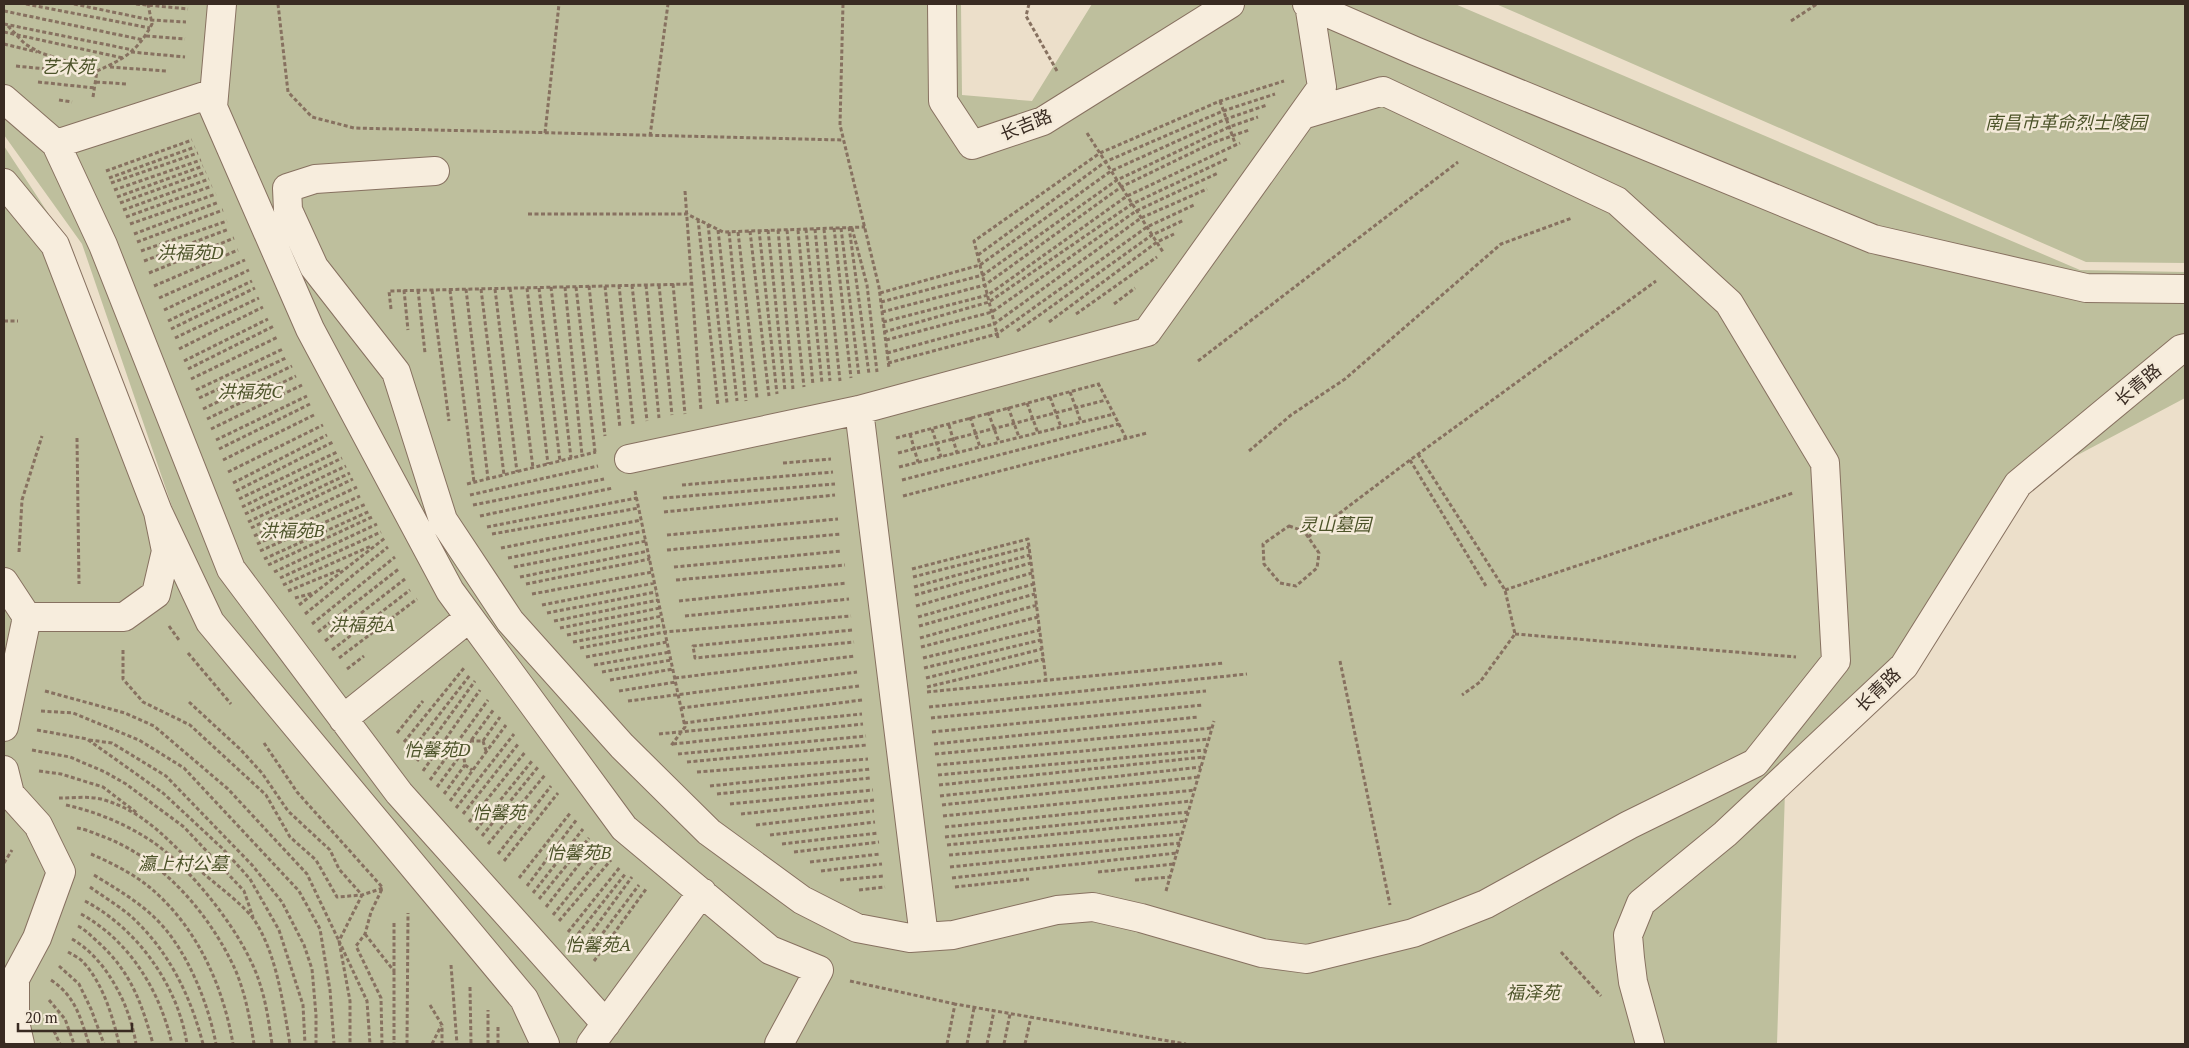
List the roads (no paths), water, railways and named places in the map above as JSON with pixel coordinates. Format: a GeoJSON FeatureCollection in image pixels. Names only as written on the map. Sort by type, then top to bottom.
{"type":"FeatureCollection","features":[{"type":"Feature","properties":{"kind":"street","name":"长吉路"},"geometry":{"type":"LineString","coordinates":[[942,4],[943,101],[972,145],[1043,122],[1230,4]]}},
{"type":"Feature","properties":{"kind":"street"},"geometry":{"type":"LineString","coordinates":[[629,463],[703,444],[859,410],[1147,332],[1182,282],[1246,174],[1297,122],[1322,87],[1308,4]]}},
{"type":"Feature","properties":{"kind":"street"},"geometry":{"type":"LineString","coordinates":[[1308,4],[1415,51],[1873,239],[2086,288],[2185,289]]}},
{"type":"Feature","properties":{"kind":"street"},"geometry":{"type":"LineString","coordinates":[[222,7],[213,108],[325,348],[470,618],[575,758],[702,892],[770,950],[820,970],[779,1044]]}},
{"type":"Feature","properties":{"kind":"street"},"geometry":{"type":"LineString","coordinates":[[56,144],[86,135],[216,76]]}},
{"type":"Feature","properties":{"kind":"street"},"geometry":{"type":"LineString","coordinates":[[435,171],[315,178],[287,188],[288,210],[314,266],[396,372],[508,610],[658,765],[709,832],[802,900],[857,928],[910,938],[953,935],[1057,910],[1093,907],[1262,953],[1307,959],[1414,933],[1486,904],[1629,825],[1755,763],[1836,660],[1825,463],[1729,302],[1617,201],[1383,92],[1297,122]]}},
{"type":"Feature","properties":{"kind":"street"},"geometry":{"type":"LineString","coordinates":[[4,99],[56,144],[180,430],[343,719],[479,882],[599,1034],[702,892]]}},
{"type":"Feature","properties":{"kind":"street"},"geometry":{"type":"LineString","coordinates":[[4,183],[55,245],[158,512],[210,622],[524,1000],[545,1044]]}},
{"type":"Feature","properties":{"kind":"street","name":"长青路"},"geometry":{"type":"LineString","coordinates":[[1650,1044],[1633,982],[1628,935],[1641,903],[1725,834],[1904,666],[2018,484],[2181,349],[2185,348]]}},
{"type":"Feature","properties":{"kind":"street"},"geometry":{"type":"LineString","coordinates":[[859,410],[891,693],[924,937]]}},
{"type":"Feature","properties":{"kind":"street"},"geometry":{"type":"LineString","coordinates":[[13,724],[16,600],[79,617],[124,617],[156,594],[166,551],[158,512]]}},
{"type":"Feature","properties":{"kind":"street"},"geometry":{"type":"LineString","coordinates":[[343,719],[470,618]]}},
{"type":"Feature","properties":{"kind":"street"},"geometry":{"type":"LineString","coordinates":[[4,770],[10,794],[40,883],[15,979],[15,1022],[20,1044]]}},
{"type":"Feature","properties":{"kind":"park label","name":"艺术苑"},"geometry":{"type":"Point","coordinates":[68,67]}},
{"type":"Feature","properties":{"kind":"park label","name":"南昌市革命烈士陵园"},"geometry":{"type":"Point","coordinates":[2066,123]}},
{"type":"Feature","properties":{"kind":"park label","name":"洪福苑D"},"geometry":{"type":"Point","coordinates":[190,253]}},
{"type":"Feature","properties":{"kind":"park label","name":"洪福苑C"},"geometry":{"type":"Point","coordinates":[250,392]}},
{"type":"Feature","properties":{"kind":"park label","name":"灵山墓园"},"geometry":{"type":"Point","coordinates":[1335,525]}},
{"type":"Feature","properties":{"kind":"park label","name":"洪福苑B"},"geometry":{"type":"Point","coordinates":[292,531]}},
{"type":"Feature","properties":{"kind":"park label","name":"洪福苑A"},"geometry":{"type":"Point","coordinates":[362,625]}},
{"type":"Feature","properties":{"kind":"park label","name":"怡馨苑D"},"geometry":{"type":"Point","coordinates":[437,750]}},
{"type":"Feature","properties":{"kind":"park label","name":"怡馨苑"},"geometry":{"type":"Point","coordinates":[499,813]}},
{"type":"Feature","properties":{"kind":"park label","name":"怡馨苑B"},"geometry":{"type":"Point","coordinates":[579,853]}},
{"type":"Feature","properties":{"kind":"park label","name":"瀛上村公墓"},"geometry":{"type":"Point","coordinates":[183,864]}},
{"type":"Feature","properties":{"kind":"park label","name":"怡馨苑A"},"geometry":{"type":"Point","coordinates":[598,945]}},
{"type":"Feature","properties":{"kind":"park label","name":"福泽苑"},"geometry":{"type":"Point","coordinates":[1533,993]}}]}
